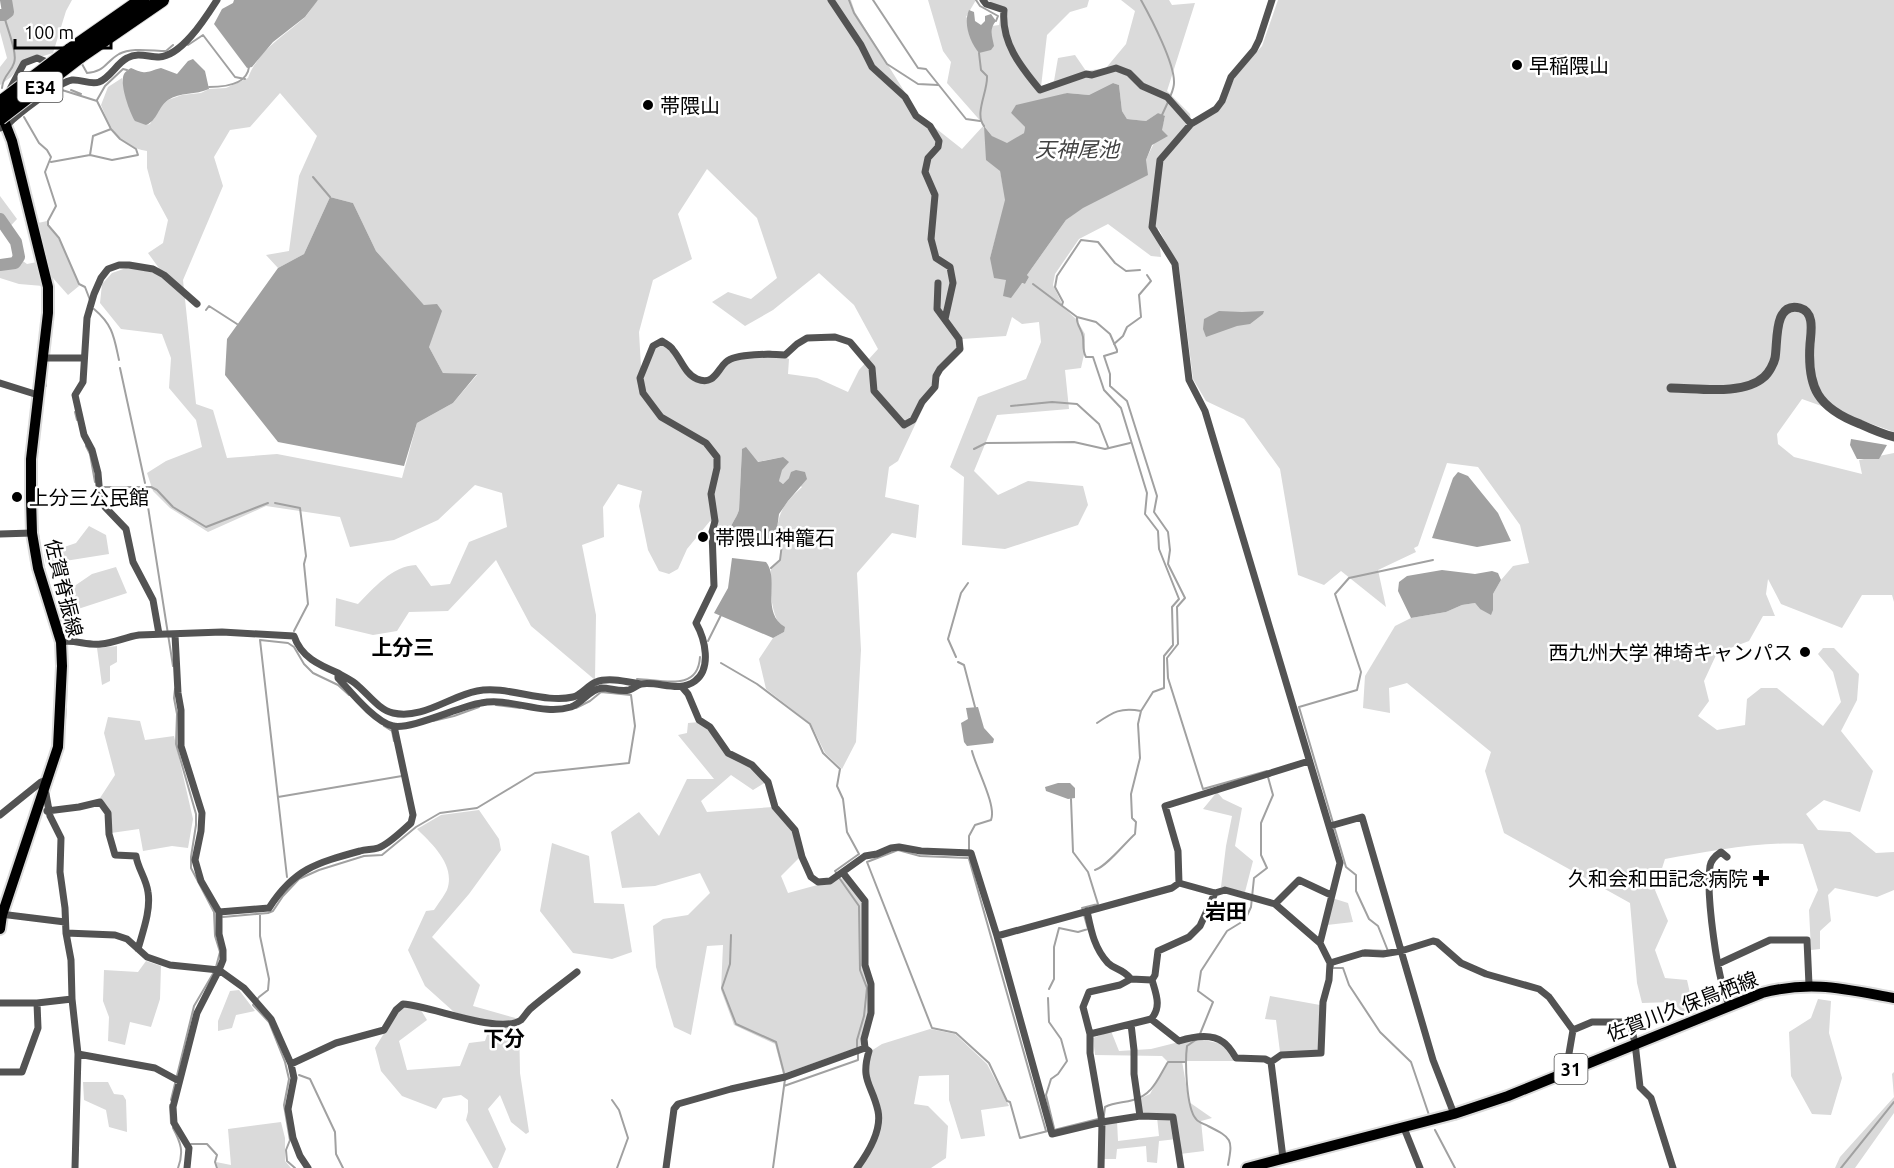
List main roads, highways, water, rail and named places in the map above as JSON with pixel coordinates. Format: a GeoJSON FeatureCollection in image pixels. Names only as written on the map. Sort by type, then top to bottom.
{"type":"FeatureCollection","features":[{"type":"Feature","properties":{"kind":"highway","name":"E34"},"geometry":{"type":"LineString","coordinates":[[2,124],[74,54],[142,0]]}},
{"type":"Feature","properties":{"kind":"highway","name":"E34"},"geometry":{"type":"LineString","coordinates":[[0,104],[74,54],[162,0]]}},
{"type":"Feature","properties":{"kind":"main road","name":"佐賀脊振線"},"geometry":{"type":"LineString","coordinates":[[0,110],[48,287],[48,313],[31,459],[32,533],[38,568],[61,642],[62,666],[58,747],[1,914],[0,929]]}},
{"type":"Feature","properties":{"kind":"main road","name":"佐賀川久保鳥栖線"},"geometry":{"type":"LineString","coordinates":[[1247,1168],[1404,1128],[1508,1096],[1762,993],[1785,987],[1809,985],[1837,987],[1894,998]]}},
{"type":"Feature","properties":{"kind":"water"},"geometry":{"type":"Polygon","coordinates":[[[234,0],[318,0],[305,17],[273,42],[252,67],[247,68],[214,24],[222,9],[234,0]]]}},
{"type":"Feature","properties":{"kind":"water"},"geometry":{"type":"Polygon","coordinates":[[[969,10],[974,12],[975,21],[981,25],[985,21],[985,16],[991,14],[996,21],[992,30],[994,46],[991,50],[979,53],[973,44],[967,27],[969,10]]]}},
{"type":"Feature","properties":{"kind":"water"},"geometry":{"type":"Polygon","coordinates":[[[193,59],[205,71],[209,89],[168,100],[153,120],[146,125],[135,121],[124,91],[125,72],[131,68],[149,72],[161,68],[177,74],[188,61],[193,59]]]}},
{"type":"Feature","properties":{"kind":"water","name":"天神尾池"},"geometry":{"type":"Polygon","coordinates":[[[1113,83],[1119,85],[1122,111],[1127,119],[1146,121],[1158,113],[1165,116],[1162,130],[1168,136],[1152,145],[1146,160],[1148,175],[1083,208],[1066,220],[1027,275],[1029,277],[1025,284],[1022,283],[1011,298],[1003,296],[1006,280],[994,278],[990,258],[1005,200],[1000,171],[986,160],[984,126],[992,136],[1007,143],[1024,133],[1025,127],[1011,113],[1016,105],[1067,93],[1089,95],[1113,83]]]}},
{"type":"Feature","properties":{"kind":"water"},"geometry":{"type":"Polygon","coordinates":[[[330,197],[353,203],[376,251],[424,305],[437,304],[442,311],[429,347],[443,373],[477,374],[453,403],[417,423],[404,466],[278,442],[225,375],[227,339],[278,268],[304,254],[330,197]]]}},
{"type":"Feature","properties":{"kind":"water"},"geometry":{"type":"Polygon","coordinates":[[[1219,311],[1264,311],[1250,324],[1206,337],[1203,329],[1204,319],[1219,311]]]}},
{"type":"Feature","properties":{"kind":"water"},"geometry":{"type":"Polygon","coordinates":[[[1851,439],[1887,445],[1879,459],[1857,459],[1850,445],[1851,439]]]}},
{"type":"Feature","properties":{"kind":"water"},"geometry":{"type":"Polygon","coordinates":[[[746,447],[758,462],[783,457],[789,462],[782,470],[779,481],[783,484],[791,472],[796,470],[805,472],[807,479],[779,514],[776,536],[764,540],[746,539],[728,533],[739,510],[742,449],[746,447]]]}},
{"type":"Feature","properties":{"kind":"water"},"geometry":{"type":"Polygon","coordinates":[[[1458,472],[1468,476],[1498,513],[1511,541],[1477,547],[1432,538],[1453,478],[1458,472]]]}},
{"type":"Feature","properties":{"kind":"water"},"geometry":{"type":"Polygon","coordinates":[[[732,558],[766,562],[770,569],[773,613],[785,627],[784,632],[773,638],[714,613],[728,588],[732,558]]]}},
{"type":"Feature","properties":{"kind":"water"},"geometry":{"type":"Polygon","coordinates":[[[1442,570],[1475,574],[1492,571],[1498,573],[1501,580],[1493,594],[1491,615],[1475,603],[1462,605],[1446,612],[1411,618],[1398,591],[1399,582],[1407,576],[1442,570]]]}},
{"type":"Feature","properties":{"kind":"water"},"geometry":{"type":"Polygon","coordinates":[[[978,707],[984,728],[994,739],[993,743],[967,746],[964,742],[961,723],[968,719],[966,708],[978,707]]]}},
{"type":"Feature","properties":{"kind":"water"},"geometry":{"type":"Polygon","coordinates":[[[1058,783],[1070,783],[1075,788],[1075,798],[1068,799],[1046,791],[1045,787],[1058,783]]]}},
{"type":"Feature","properties":{"kind":"waterway"},"geometry":{"type":"LineString","coordinates":[[0,15],[8,12],[6,0]]}},
{"type":"Feature","properties":{"kind":"waterway"},"geometry":{"type":"LineString","coordinates":[[849,0],[854,13],[887,64],[918,84],[938,85]]}},
{"type":"Feature","properties":{"kind":"waterway"},"geometry":{"type":"LineString","coordinates":[[873,0],[918,68],[926,69],[966,119],[980,121]]}},
{"type":"Feature","properties":{"kind":"waterway"},"geometry":{"type":"LineString","coordinates":[[976,0],[980,6],[998,16],[996,21]]}},
{"type":"Feature","properties":{"kind":"waterway"},"geometry":{"type":"LineString","coordinates":[[1141,0],[1162,41],[1171,65],[1174,83],[1170,97]]}},
{"type":"Feature","properties":{"kind":"waterway"},"geometry":{"type":"LineString","coordinates":[[2,88],[15,59],[4,15]]}},
{"type":"Feature","properties":{"kind":"waterway"},"geometry":{"type":"LineString","coordinates":[[188,45],[203,35],[235,77],[245,79]]}},
{"type":"Feature","properties":{"kind":"waterway"},"geometry":{"type":"LineString","coordinates":[[82,64],[87,73],[98,71],[114,57],[124,52],[166,51],[173,45]]}},
{"type":"Feature","properties":{"kind":"waterway"},"geometry":{"type":"LineString","coordinates":[[979,53],[981,70],[987,76],[980,115],[984,126]]}},
{"type":"Feature","properties":{"kind":"waterway"},"geometry":{"type":"LineString","coordinates":[[209,87],[234,84],[244,78],[249,67]]}},
{"type":"Feature","properties":{"kind":"waterway"},"geometry":{"type":"LineString","coordinates":[[97,100],[105,86],[123,69],[127,70]]}},
{"type":"Feature","properties":{"kind":"waterway"},"geometry":{"type":"LineString","coordinates":[[51,162],[90,155],[112,160],[138,155],[136,149],[120,139],[111,129],[97,101],[62,90]]}},
{"type":"Feature","properties":{"kind":"waterway"},"geometry":{"type":"LineString","coordinates":[[71,90],[81,94]]}},
{"type":"Feature","properties":{"kind":"waterway"},"geometry":{"type":"LineString","coordinates":[[1162,115],[1168,102]]}},
{"type":"Feature","properties":{"kind":"waterway"},"geometry":{"type":"LineString","coordinates":[[24,117],[39,143],[51,157],[45,172],[56,206],[48,225],[59,238],[79,284],[85,287],[90,300]]}},
{"type":"Feature","properties":{"kind":"waterway"},"geometry":{"type":"LineString","coordinates":[[90,155],[93,136],[111,129]]}},
{"type":"Feature","properties":{"kind":"waterway"},"geometry":{"type":"LineString","coordinates":[[313,177],[330,197]]}},
{"type":"Feature","properties":{"kind":"waterway"},"geometry":{"type":"LineString","coordinates":[[0,219],[16,242],[19,257],[15,263],[0,265]]}},
{"type":"Feature","properties":{"kind":"waterway"},"geometry":{"type":"LineString","coordinates":[[1062,305],[1063,302],[1055,287],[1057,276],[1081,240],[1098,242],[1115,263],[1126,271],[1140,270]]}},
{"type":"Feature","properties":{"kind":"waterway"},"geometry":{"type":"LineString","coordinates":[[49,269],[52,281]]}},
{"type":"Feature","properties":{"kind":"waterway"},"geometry":{"type":"LineString","coordinates":[[1114,344],[1123,336],[1127,327],[1141,317],[1139,295],[1151,281],[1147,275]]}},
{"type":"Feature","properties":{"kind":"waterway"},"geometry":{"type":"LineString","coordinates":[[1033,284],[1077,317],[1096,322],[1110,334],[1117,350],[1117,352],[1104,356],[1110,374],[1110,386],[1127,401],[1157,496],[1154,512],[1168,532],[1170,550],[1168,564],[1185,598],[1177,607],[1178,644],[1167,658],[1168,678],[1203,789],[1267,771]]}},
{"type":"Feature","properties":{"kind":"waterway"},"geometry":{"type":"LineString","coordinates":[[206,310],[209,306],[237,324]]}},
{"type":"Feature","properties":{"kind":"waterway"},"geometry":{"type":"LineString","coordinates":[[94,309],[109,326],[119,360]]}},
{"type":"Feature","properties":{"kind":"waterway"},"geometry":{"type":"LineString","coordinates":[[1077,317],[1086,357],[1093,357],[1104,390],[1121,408],[1147,493],[1145,514],[1158,531],[1159,549],[1179,599],[1172,607],[1173,645],[1164,656],[1164,688],[1153,692],[1141,711],[1138,724],[1140,758],[1131,794],[1132,818],[1136,822],[1135,834],[1110,860],[1095,870]]}},
{"type":"Feature","properties":{"kind":"waterway"},"geometry":{"type":"LineString","coordinates":[[120,368],[145,483]]}},
{"type":"Feature","properties":{"kind":"waterway"},"geometry":{"type":"LineString","coordinates":[[45,380],[46,386]]}},
{"type":"Feature","properties":{"kind":"waterway"},"geometry":{"type":"LineString","coordinates":[[1011,406],[1052,402],[1077,404],[1099,424],[1108,447]]}},
{"type":"Feature","properties":{"kind":"waterway"},"geometry":{"type":"LineString","coordinates":[[75,412],[77,420]]}},
{"type":"Feature","properties":{"kind":"waterway"},"geometry":{"type":"LineString","coordinates":[[974,449],[986,443],[1074,442],[1105,449],[1130,443]]}},
{"type":"Feature","properties":{"kind":"waterway"},"geometry":{"type":"LineString","coordinates":[[86,446],[90,454],[95,482]]}},
{"type":"Feature","properties":{"kind":"waterway"},"geometry":{"type":"LineString","coordinates":[[36,458],[38,449]]}},
{"type":"Feature","properties":{"kind":"waterway"},"geometry":{"type":"LineString","coordinates":[[104,487],[151,487],[157,490],[173,507],[206,527],[268,503]]}},
{"type":"Feature","properties":{"kind":"waterway"},"geometry":{"type":"LineString","coordinates":[[36,488],[37,514]]}},
{"type":"Feature","properties":{"kind":"waterway"},"geometry":{"type":"LineString","coordinates":[[146,494],[173,666]]}},
{"type":"Feature","properties":{"kind":"waterway"},"geometry":{"type":"LineString","coordinates":[[275,503],[300,508],[306,556],[304,564],[308,604],[294,631]]}},
{"type":"Feature","properties":{"kind":"waterway"},"geometry":{"type":"LineString","coordinates":[[37,527],[40,549]]}},
{"type":"Feature","properties":{"kind":"waterway"},"geometry":{"type":"LineString","coordinates":[[771,568],[780,560],[782,544],[776,536]]}},
{"type":"Feature","properties":{"kind":"waterway"},"geometry":{"type":"LineString","coordinates":[[42,560],[45,572]]}},
{"type":"Feature","properties":{"kind":"waterway"},"geometry":{"type":"LineString","coordinates":[[1365,950],[1388,951],[1378,926],[1369,919],[1356,891],[1356,875],[1346,867],[1299,707],[1357,690],[1361,672],[1335,594],[1349,578],[1433,560]]}},
{"type":"Feature","properties":{"kind":"waterway"},"geometry":{"type":"LineString","coordinates":[[956,657],[948,639],[961,593],[968,583]]}},
{"type":"Feature","properties":{"kind":"waterway"},"geometry":{"type":"LineString","coordinates":[[54,601],[60,621]]}},
{"type":"Feature","properties":{"kind":"waterway"},"geometry":{"type":"LineString","coordinates":[[708,641],[721,615]]}},
{"type":"Feature","properties":{"kind":"waterway"},"geometry":{"type":"LineString","coordinates":[[287,877],[260,640],[288,643],[294,647],[304,664],[313,673],[338,685],[349,695]]}},
{"type":"Feature","properties":{"kind":"waterway"},"geometry":{"type":"LineString","coordinates":[[637,679],[668,682],[686,680],[698,668],[700,657]]}},
{"type":"Feature","properties":{"kind":"waterway"},"geometry":{"type":"LineString","coordinates":[[66,703],[67,662]]}},
{"type":"Feature","properties":{"kind":"waterway"},"geometry":{"type":"LineString","coordinates":[[958,662],[964,665],[975,707]]}},
{"type":"Feature","properties":{"kind":"waterway"},"geometry":{"type":"LineString","coordinates":[[721,663],[757,684],[810,724],[823,753],[840,769],[837,786],[843,799],[847,832],[859,854],[835,871],[837,874]]}},
{"type":"Feature","properties":{"kind":"waterway"},"geometry":{"type":"LineString","coordinates":[[175,689],[176,744],[196,814],[191,868],[214,912],[215,936],[220,952],[216,967]]}},
{"type":"Feature","properties":{"kind":"waterway"},"geometry":{"type":"LineString","coordinates":[[223,917],[273,911],[299,879],[319,870],[364,856],[382,855],[416,827],[440,813],[477,808],[535,773],[629,763],[635,726],[631,695],[601,692],[576,708]]}},
{"type":"Feature","properties":{"kind":"waterway"},"geometry":{"type":"LineString","coordinates":[[496,705],[520,708]]}},
{"type":"Feature","properties":{"kind":"waterway"},"geometry":{"type":"LineString","coordinates":[[433,721],[479,707]]}},
{"type":"Feature","properties":{"kind":"waterway"},"geometry":{"type":"LineString","coordinates":[[64,730],[66,709]]}},
{"type":"Feature","properties":{"kind":"waterway"},"geometry":{"type":"LineString","coordinates":[[1097,723],[1118,711],[1141,711]]}},
{"type":"Feature","properties":{"kind":"waterway"},"geometry":{"type":"LineString","coordinates":[[384,726],[392,731],[394,741]]}},
{"type":"Feature","properties":{"kind":"waterway"},"geometry":{"type":"LineString","coordinates":[[969,851],[969,836],[975,825],[991,820],[992,814],[989,796],[972,751]]}},
{"type":"Feature","properties":{"kind":"waterway"},"geometry":{"type":"LineString","coordinates":[[278,797],[402,776]]}},
{"type":"Feature","properties":{"kind":"waterway"},"geometry":{"type":"LineString","coordinates":[[1200,1034],[1213,1002],[1198,991],[1201,971],[1227,931],[1245,920],[1251,907],[1254,878],[1267,868],[1261,855],[1261,823],[1273,795],[1268,777]]}},
{"type":"Feature","properties":{"kind":"waterway"},"geometry":{"type":"LineString","coordinates":[[1071,799],[1073,852],[1088,872],[1098,904],[1082,908]]}},
{"type":"Feature","properties":{"kind":"waterway"},"geometry":{"type":"LineString","coordinates":[[968,858],[920,856],[898,850],[867,862],[932,1028],[956,1033],[989,1063],[1007,1101],[1010,1102],[1020,1138],[1048,1131]]}},
{"type":"Feature","properties":{"kind":"waterway"},"geometry":{"type":"LineString","coordinates":[[969,859],[1046,1131]]}},
{"type":"Feature","properties":{"kind":"waterway"},"geometry":{"type":"LineString","coordinates":[[840,879],[859,906],[860,970],[867,988],[857,1047]]}},
{"type":"Feature","properties":{"kind":"waterway"},"geometry":{"type":"LineString","coordinates":[[260,914],[260,936],[269,979],[268,990],[253,1005],[269,1022],[285,1062],[289,1079],[284,1105],[290,1140],[286,1150],[287,1161],[295,1168]]}},
{"type":"Feature","properties":{"kind":"waterway"},"geometry":{"type":"LineString","coordinates":[[1049,989],[1054,979],[1054,947],[1059,928],[1078,932],[1088,929],[1084,915]]}},
{"type":"Feature","properties":{"kind":"waterway"},"geometry":{"type":"LineString","coordinates":[[731,935],[730,964],[722,988],[736,1024],[776,1042],[784,1073]]}},
{"type":"Feature","properties":{"kind":"waterway"},"geometry":{"type":"LineString","coordinates":[[1333,965],[1333,968],[1343,968],[1349,985],[1380,1032],[1411,1062],[1429,1115]]}},
{"type":"Feature","properties":{"kind":"waterway"},"geometry":{"type":"LineString","coordinates":[[171,1100],[194,1006],[214,972]]}},
{"type":"Feature","properties":{"kind":"waterway"},"geometry":{"type":"LineString","coordinates":[[1048,998],[1049,1022],[1061,1039],[1067,1061],[1058,1074],[1051,1079],[1046,1095],[1054,1128]]}},
{"type":"Feature","properties":{"kind":"waterway"},"geometry":{"type":"LineString","coordinates":[[1197,1039],[1187,1046],[1186,1073],[1190,1105],[1197,1120],[1229,1140],[1228,1165]]}},
{"type":"Feature","properties":{"kind":"waterway"},"geometry":{"type":"LineString","coordinates":[[784,1086],[858,1060],[858,1054]]}},
{"type":"Feature","properties":{"kind":"waterway"},"geometry":{"type":"LineString","coordinates":[[1104,1115],[1105,1107],[1140,1098],[1146,1094],[1168,1062],[1185,1062]]}},
{"type":"Feature","properties":{"kind":"waterway"},"geometry":{"type":"LineString","coordinates":[[299,1075],[310,1079],[335,1132],[336,1154],[343,1168]]}},
{"type":"Feature","properties":{"kind":"waterway"},"geometry":{"type":"LineString","coordinates":[[773,1168],[785,1079]]}},
{"type":"Feature","properties":{"kind":"waterway"},"geometry":{"type":"LineString","coordinates":[[612,1100],[619,1110],[628,1138],[617,1168]]}},
{"type":"Feature","properties":{"kind":"waterway"},"geometry":{"type":"LineString","coordinates":[[1841,1168],[1894,1102]]}},
{"type":"Feature","properties":{"kind":"waterway"},"geometry":{"type":"LineString","coordinates":[[170,1105],[171,1123]]}},
{"type":"Feature","properties":{"kind":"waterway"},"geometry":{"type":"LineString","coordinates":[[1054,1130],[1098,1119],[1099,1122]]}},
{"type":"Feature","properties":{"kind":"waterway"},"geometry":{"type":"LineString","coordinates":[[173,1128],[181,1148],[178,1168]]}},
{"type":"Feature","properties":{"kind":"waterway"},"geometry":{"type":"LineString","coordinates":[[1435,1130],[1455,1168]]}},
{"type":"Feature","properties":{"kind":"waterway"},"geometry":{"type":"LineString","coordinates":[[191,1144],[207,1144],[217,1155],[215,1162],[217,1168]]}},
{"type":"Feature","properties":{"kind":"place","name":"早稲隈山"},"geometry":{"type":"Point","coordinates":[1517,65]}},
{"type":"Feature","properties":{"kind":"place","name":"帯隈山"},"geometry":{"type":"Point","coordinates":[648,105]}},
{"type":"Feature","properties":{"kind":"place","name":"上分三公民館"},"geometry":{"type":"Point","coordinates":[17,497]}},
{"type":"Feature","properties":{"kind":"place","name":"帯隈山神籠石"},"geometry":{"type":"Point","coordinates":[703,537]}},
{"type":"Feature","properties":{"kind":"place","name":"西九州大学 神埼キャンパス"},"geometry":{"type":"Point","coordinates":[1805,652]}},
{"type":"Feature","properties":{"kind":"place","name":"久和会和田記念病院"},"geometry":{"type":"Point","coordinates":[1761,878]}},
{"type":"Feature","properties":{"kind":"district","name":"上分三"},"geometry":{"type":"Point","coordinates":[403,647]}},
{"type":"Feature","properties":{"kind":"district","name":"岩田"},"geometry":{"type":"Point","coordinates":[1226,911]}},
{"type":"Feature","properties":{"kind":"district","name":"下分"},"geometry":{"type":"Point","coordinates":[504,1038]}}]}
